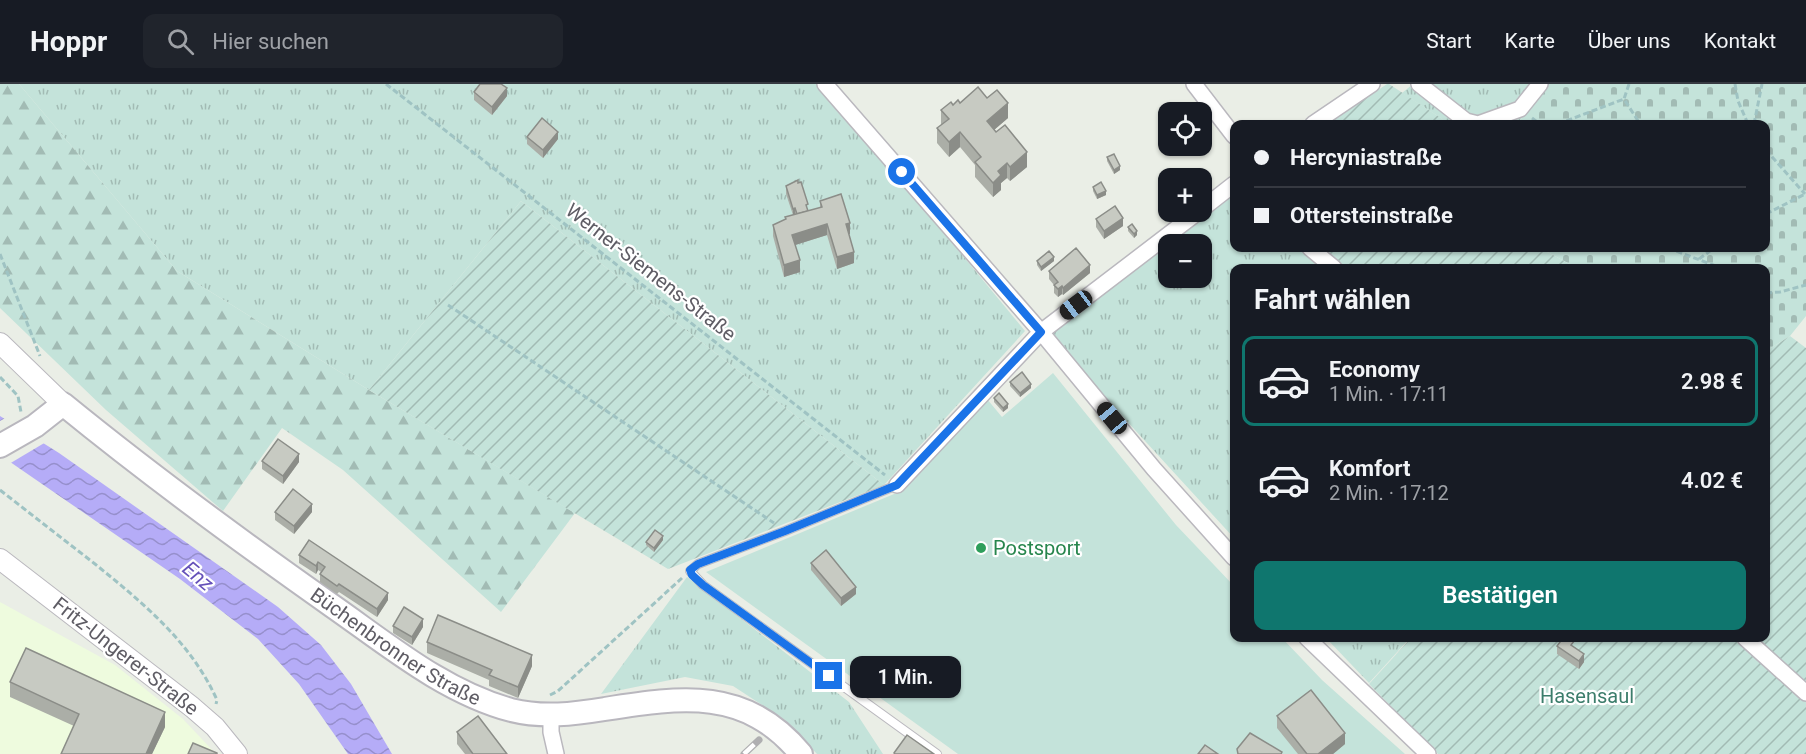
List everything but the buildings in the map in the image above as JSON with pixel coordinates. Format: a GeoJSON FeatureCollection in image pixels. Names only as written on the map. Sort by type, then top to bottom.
{"type":"FeatureCollection","features":[{"type":"Feature","properties":{"kind":"main road"},"geometry":{"type":"LineString","coordinates":[[0,446],[31,420],[63,404]]}},
{"type":"Feature","properties":{"kind":"main road","name":"Büchenbronner Straße"},"geometry":{"type":"LineString","coordinates":[[63,404],[219,525],[422,668],[465,692],[511,710],[549,706],[674,701],[720,702],[745,710],[771,725],[801,754]]}},
{"type":"Feature","properties":{"kind":"street"},"geometry":{"type":"LineString","coordinates":[[825,84],[1041,332],[1154,469],[1230,554]]}},
{"type":"Feature","properties":{"kind":"street"},"geometry":{"type":"LineString","coordinates":[[1194,84],[1230,131]]}},
{"type":"Feature","properties":{"kind":"street"},"geometry":{"type":"LineString","coordinates":[[1319,120],[1372,84]]}},
{"type":"Feature","properties":{"kind":"street"},"geometry":{"type":"LineString","coordinates":[[1419,84],[1465,120]]}},
{"type":"Feature","properties":{"kind":"street"},"geometry":{"type":"LineString","coordinates":[[1489,120],[1520,109],[1540,84]]}},
{"type":"Feature","properties":{"kind":"street"},"geometry":{"type":"LineString","coordinates":[[1212,201],[1230,187]]}},
{"type":"Feature","properties":{"kind":"street"},"geometry":{"type":"LineString","coordinates":[[897,485],[1041,332],[1184,222]]}},
{"type":"Feature","properties":{"kind":"street"},"geometry":{"type":"LineString","coordinates":[[1315,252],[1329,264]]}},
{"type":"Feature","properties":{"kind":"street"},"geometry":{"type":"LineString","coordinates":[[0,344],[63,404]]}},
{"type":"Feature","properties":{"kind":"street","name":"Fritz-Ungerer-Straße"},"geometry":{"type":"LineString","coordinates":[[3,563],[215,726],[237,754]]}},
{"type":"Feature","properties":{"kind":"street"},"geometry":{"type":"LineString","coordinates":[[1311,642],[1428,754]]}},
{"type":"Feature","properties":{"kind":"street"},"geometry":{"type":"LineString","coordinates":[[1749,642],[1806,693]]}},
{"type":"Feature","properties":{"kind":"street"},"geometry":{"type":"LineString","coordinates":[[549,706],[556,754]]}},
{"type":"Feature","properties":{"kind":"lane"},"geometry":{"type":"LineString","coordinates":[[897,485],[698,564],[690,571],[703,585],[937,754]]}},
{"type":"Feature","properties":{"kind":"path","name":"Werner-Siemens-Straße"},"geometry":{"type":"LineString","coordinates":[[386,84],[897,485]]}},
{"type":"Feature","properties":{"kind":"path"},"geometry":{"type":"LineString","coordinates":[[1624,99],[1629,84]]}},
{"type":"Feature","properties":{"kind":"path"},"geometry":{"type":"LineString","coordinates":[[1735,84],[1738,101],[1746,120]]}},
{"type":"Feature","properties":{"kind":"path"},"geometry":{"type":"LineString","coordinates":[[1755,120],[1762,84]]}},
{"type":"Feature","properties":{"kind":"path"},"geometry":{"type":"LineString","coordinates":[[1569,120],[1624,99]]}},
{"type":"Feature","properties":{"kind":"path"},"geometry":{"type":"LineString","coordinates":[[1624,99],[1637,120]]}},
{"type":"Feature","properties":{"kind":"path"},"geometry":{"type":"LineString","coordinates":[[1770,155],[1805,195],[1770,212]]}},
{"type":"Feature","properties":{"kind":"path"},"geometry":{"type":"LineString","coordinates":[[1679,252],[1711,264]]}},
{"type":"Feature","properties":{"kind":"path"},"geometry":{"type":"LineString","coordinates":[[1699,259],[1709,252]]}},
{"type":"Feature","properties":{"kind":"path"},"geometry":{"type":"LineString","coordinates":[[0,254],[43,362],[12,390]]}},
{"type":"Feature","properties":{"kind":"path"},"geometry":{"type":"LineString","coordinates":[[1770,293],[1806,285]]}},
{"type":"Feature","properties":{"kind":"path"},"geometry":{"type":"LineString","coordinates":[[448,305],[785,531]]}},
{"type":"Feature","properties":{"kind":"path"},"geometry":{"type":"LineString","coordinates":[[0,376],[18,396],[31,420]]}},
{"type":"Feature","properties":{"kind":"path"},"geometry":{"type":"LineString","coordinates":[[0,490],[118,583],[150,610],[176,637],[207,678],[217,700],[215,726]]}},
{"type":"Feature","properties":{"kind":"path"},"geometry":{"type":"LineString","coordinates":[[549,706],[558,691],[690,571]]}},
{"type":"Feature","properties":{"kind":"shaded area"},"geometry":{"type":"Polygon","coordinates":[[[0,602],[115,665],[183,719],[216,754],[0,754],[0,602]]]}},
{"type":"Feature","properties":{"kind":"green space"},"geometry":{"type":"Polygon","coordinates":[[[0,84],[19,84],[177,271],[369,390],[575,513],[501,612],[343,470],[282,428],[223,511],[106,410],[0,308],[0,84]]]}},
{"type":"Feature","properties":{"kind":"green space"},"geometry":{"type":"Polygon","coordinates":[[[19,84],[821,84],[1025,331],[884,485],[521,201],[369,390],[177,271],[19,84]]]}},
{"type":"Feature","properties":{"kind":"green space"},"geometry":{"type":"Polygon","coordinates":[[[1389,84],[1444,120],[1334,120],[1389,84]]]}},
{"type":"Feature","properties":{"kind":"green space"},"geometry":{"type":"Polygon","coordinates":[[[1413,84],[1549,84],[1520,120],[1444,120],[1402,93],[1413,84]]]}},
{"type":"Feature","properties":{"kind":"green space"},"geometry":{"type":"Polygon","coordinates":[[[1549,84],[1806,84],[1806,316],[1790,336],[1770,348],[1770,264],[1570,264],[1547,252],[1770,252],[1770,120],[1520,120],[1549,84]]]}},
{"type":"Feature","properties":{"kind":"green space"},"geometry":{"type":"Polygon","coordinates":[[[1230,194],[1230,252],[1311,252],[1325,264],[1230,264],[1230,534],[1046,333],[1158,248],[1158,288],[1212,288],[1212,234],[1177,234],[1193,222],[1212,222],[1212,208],[1230,194]]]}},
{"type":"Feature","properties":{"kind":"green space"},"geometry":{"type":"Polygon","coordinates":[[[521,201],[884,485],[668,569],[369,390],[521,201]]]}},
{"type":"Feature","properties":{"kind":"green space"},"geometry":{"type":"Polygon","coordinates":[[[1325,252],[1547,252],[1570,264],[1338,264],[1325,252]]]}},
{"type":"Feature","properties":{"kind":"green space"},"geometry":{"type":"Polygon","coordinates":[[[1790,336],[1806,348],[1806,688],[1754,642],[1770,642],[1770,348],[1790,336]]]}},
{"type":"Feature","properties":{"kind":"green space","name":"Postsport"},"geometry":{"type":"Polygon","coordinates":[[[1053,373],[1176,525],[1230,582],[1230,642],[1286,642],[1322,680],[1405,754],[958,754],[706,572],[899,492],[987,399],[1002,417],[1053,373]]]}},
{"type":"Feature","properties":{"kind":"green space"},"geometry":{"type":"Polygon","coordinates":[[[687,577],[849,702],[883,754],[817,754],[785,720],[733,686],[685,677],[601,694],[687,577]]]}},
{"type":"Feature","properties":{"kind":"green space"},"geometry":{"type":"Polygon","coordinates":[[[1330,642],[1406,642],[1369,683],[1330,642]]]}},
{"type":"Feature","properties":{"kind":"green space","name":"Hasensaul"},"geometry":{"type":"Polygon","coordinates":[[[1407,642],[1746,642],[1806,697],[1806,754],[1438,754],[1369,684],[1407,642]]]}},
{"type":"Feature","properties":{"kind":"water","name":"Enz"},"geometry":{"type":"Polygon","coordinates":[[[0,416],[59,453],[278,607],[321,645],[351,684],[392,754],[348,754],[299,684],[258,639],[180,579],[0,455],[0,416]]]}},
{"type":"Feature","properties":{"kind":"pier"},"geometry":{"type":"Polygon","coordinates":[[[7,417],[46,442],[9,464],[0,458],[0,421],[7,417]]]}},
{"type":"Feature","properties":{"kind":"railway"},"geometry":{"type":"LineString","coordinates":[[744,754],[759,740]]}},
{"type":"Feature","properties":{"kind":"place","name":"Postsport"},"geometry":{"type":"Point","coordinates":[981,548]}},
{"type":"Feature","properties":{"kind":"route"},"geometry":{"type":"LineString","coordinates":[[829,676],[703,585],[690,570],[698,564],[897,485],[1041,332],[902,172]]}}]}
